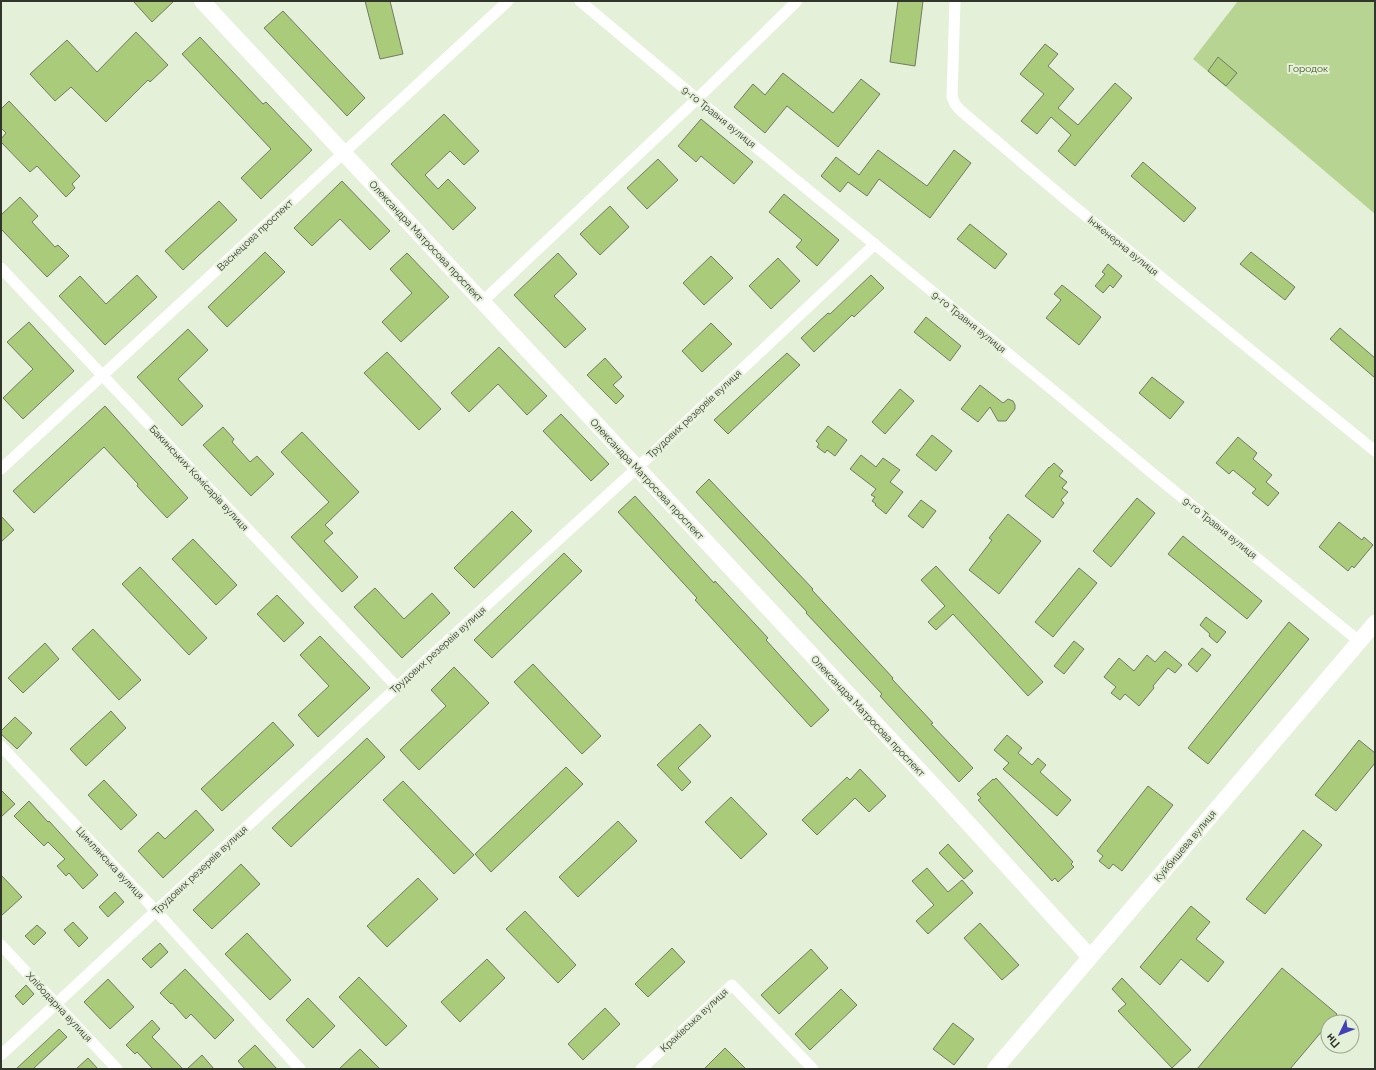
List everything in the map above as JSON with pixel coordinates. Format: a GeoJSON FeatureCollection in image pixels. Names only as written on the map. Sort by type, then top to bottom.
{"type":"FeatureCollection","features":[{"type":"Feature","properties":{"kind":"main road","name":"Олександра Матросова проспект"},"geometry":{"type":"LineString","coordinates":[[202,1],[947,800],[1090,957]]}},
{"type":"Feature","properties":{"kind":"main road","name":"Куйбишева вулиця"},"geometry":{"type":"LineString","coordinates":[[995,1069],[1375,623]]}},
{"type":"Feature","properties":{"kind":"street","name":"Васнецова проспект"},"geometry":{"type":"LineString","coordinates":[[1,469],[508,1]]}},
{"type":"Feature","properties":{"kind":"street","name":"9-го Травня вулиця"},"geometry":{"type":"LineString","coordinates":[[580,1],[1158,478],[1360,641]]}},
{"type":"Feature","properties":{"kind":"street"},"geometry":{"type":"LineString","coordinates":[[482,302],[697,99],[797,1]]}},
{"type":"Feature","properties":{"kind":"street","name":"Інженерна вулиця"},"geometry":{"type":"LineString","coordinates":[[955,1],[952,97],[960,110],[1065,199],[1375,451]]}},
{"type":"Feature","properties":{"kind":"street","name":"Трудових резервів вулиця"},"geometry":{"type":"LineString","coordinates":[[1,1054],[397,687],[637,468],[875,244]]}},
{"type":"Feature","properties":{"kind":"street","name":"Бакинських Комісарів вулиця"},"geometry":{"type":"LineString","coordinates":[[1,268],[397,687]]}},
{"type":"Feature","properties":{"kind":"street","name":"Цимлянська вулиця"},"geometry":{"type":"LineString","coordinates":[[1,746],[156,911],[300,1069]]}},
{"type":"Feature","properties":{"kind":"street","name":"Хлібодарна вулиця"},"geometry":{"type":"LineString","coordinates":[[1,945],[117,1069]]}},
{"type":"Feature","properties":{"kind":"street","name":"Краківська вулиця"},"geometry":{"type":"LineString","coordinates":[[641,1069],[732,985],[813,1069]]}},
{"type":"Feature","properties":{"kind":"green space","name":"Городок"},"geometry":{"type":"Polygon","coordinates":[[[1238,1],[1375,1],[1375,214],[1193,59],[1238,1]]]}},
{"type":"Feature","properties":{"kind":"building"},"geometry":{"type":"Polygon","coordinates":[[[133,1],[174,1],[152,22],[133,1]]]}},
{"type":"Feature","properties":{"kind":"building"},"geometry":{"type":"Polygon","coordinates":[[[365,1],[390,1],[403,54],[380,59],[365,1]]]}},
{"type":"Feature","properties":{"kind":"building"},"geometry":{"type":"Polygon","coordinates":[[[898,1],[923,1],[915,66],[890,62],[898,1]]]}},
{"type":"Feature","properties":{"kind":"building"},"geometry":{"type":"Polygon","coordinates":[[[283,11],[365,98],[347,116],[264,28],[283,11]]]}},
{"type":"Feature","properties":{"kind":"building"},"geometry":{"type":"Polygon","coordinates":[[[136,32],[168,65],[150,82],[148,80],[106,122],[71,87],[55,101],[30,74],[67,40],[97,72],[136,32]]]}},
{"type":"Feature","properties":{"kind":"building"},"geometry":{"type":"Polygon","coordinates":[[[200,37],[263,104],[266,102],[312,150],[261,199],[241,178],[271,149],[182,54],[200,37]]]}},
{"type":"Feature","properties":{"kind":"building"},"geometry":{"type":"Polygon","coordinates":[[[1045,44],[1058,54],[1048,66],[1074,89],[1058,108],[1078,125],[1115,83],[1132,98],[1075,166],[1058,151],[1071,135],[1051,117],[1037,134],[1021,121],[1044,94],[1020,74],[1045,44]]]}},
{"type":"Feature","properties":{"kind":"building"},"geometry":{"type":"Polygon","coordinates":[[[1218,57],[1237,73],[1226,86],[1208,71],[1218,57]]]}},
{"type":"Feature","properties":{"kind":"building"},"geometry":{"type":"Polygon","coordinates":[[[783,73],[833,113],[861,79],[880,94],[838,147],[787,106],[765,133],[734,107],[753,84],[765,95],[783,73]]]}},
{"type":"Feature","properties":{"kind":"building"},"geometry":{"type":"Polygon","coordinates":[[[9,101],[80,176],[72,184],[75,188],[66,197],[37,166],[30,172],[1,142],[1,139],[6,133],[1,128],[1,109],[9,101]]]}},
{"type":"Feature","properties":{"kind":"building"},"geometry":{"type":"Polygon","coordinates":[[[444,114],[479,151],[464,165],[450,151],[425,175],[438,189],[448,179],[476,208],[453,230],[391,164],[444,114]]]}},
{"type":"Feature","properties":{"kind":"building"},"geometry":{"type":"Polygon","coordinates":[[[701,119],[753,162],[734,184],[701,156],[696,162],[678,146],[701,119]]]}},
{"type":"Feature","properties":{"kind":"building"},"geometry":{"type":"Polygon","coordinates":[[[878,150],[927,186],[954,150],[971,163],[930,218],[879,179],[867,196],[848,182],[840,192],[821,176],[836,157],[859,175],[878,150]]]}},
{"type":"Feature","properties":{"kind":"building"},"geometry":{"type":"Polygon","coordinates":[[[658,159],[678,180],[647,209],[627,188],[658,159]]]}},
{"type":"Feature","properties":{"kind":"building"},"geometry":{"type":"Polygon","coordinates":[[[1143,162],[1196,208],[1184,222],[1131,176],[1143,162]]]}},
{"type":"Feature","properties":{"kind":"building"},"geometry":{"type":"Polygon","coordinates":[[[342,181],[390,231],[370,250],[340,219],[312,246],[294,228],[342,181]]]}},
{"type":"Feature","properties":{"kind":"building"},"geometry":{"type":"Polygon","coordinates":[[[784,194],[839,240],[817,266],[796,247],[802,240],[769,212],[784,194]]]}},
{"type":"Feature","properties":{"kind":"building"},"geometry":{"type":"Polygon","coordinates":[[[20,197],[38,216],[32,222],[55,247],[58,245],[69,256],[47,277],[1,229],[1,215],[20,197]]]}},
{"type":"Feature","properties":{"kind":"building"},"geometry":{"type":"Polygon","coordinates":[[[219,201],[237,220],[183,270],[165,251],[219,201]]]}},
{"type":"Feature","properties":{"kind":"building"},"geometry":{"type":"Polygon","coordinates":[[[610,206],[629,227],[600,255],[580,234],[610,206]]]}},
{"type":"Feature","properties":{"kind":"building"},"geometry":{"type":"Polygon","coordinates":[[[970,224],[1007,254],[995,269],[957,239],[970,224]]]}},
{"type":"Feature","properties":{"kind":"building"},"geometry":{"type":"Polygon","coordinates":[[[265,252],[285,272],[227,327],[208,307],[265,252]]]}},
{"type":"Feature","properties":{"kind":"building"},"geometry":{"type":"Polygon","coordinates":[[[1251,252],[1295,287],[1285,300],[1240,264],[1251,252]]]}},
{"type":"Feature","properties":{"kind":"building"},"geometry":{"type":"Polygon","coordinates":[[[407,253],[449,297],[401,342],[382,322],[412,293],[390,269],[407,253]]]}},
{"type":"Feature","properties":{"kind":"building"},"geometry":{"type":"Polygon","coordinates":[[[558,253],[577,274],[554,296],[586,329],[565,348],[514,295],[558,253]]]}},
{"type":"Feature","properties":{"kind":"building"},"geometry":{"type":"Polygon","coordinates":[[[711,256],[733,278],[704,305],[683,283],[711,256]]]}},
{"type":"Feature","properties":{"kind":"building"},"geometry":{"type":"Polygon","coordinates":[[[778,258],[800,281],[771,309],[749,286],[778,258]]]}},
{"type":"Feature","properties":{"kind":"building"},"geometry":{"type":"Polygon","coordinates":[[[1108,264],[1122,276],[1113,288],[1110,285],[1103,293],[1095,286],[1105,274],[1102,272],[1108,264]]]}},
{"type":"Feature","properties":{"kind":"building"},"geometry":{"type":"Polygon","coordinates":[[[137,275],[157,297],[105,345],[59,296],[80,276],[106,304],[137,275]]]}},
{"type":"Feature","properties":{"kind":"building"},"geometry":{"type":"Polygon","coordinates":[[[871,275],[884,288],[854,317],[852,315],[814,352],[801,338],[828,313],[830,314],[871,275]]]}},
{"type":"Feature","properties":{"kind":"building"},"geometry":{"type":"Polygon","coordinates":[[[1062,285],[1101,317],[1079,345],[1046,318],[1061,300],[1054,294],[1062,285]]]}},
{"type":"Feature","properties":{"kind":"building"},"geometry":{"type":"Polygon","coordinates":[[[926,317],[961,346],[950,361],[914,332],[926,317]]]}},
{"type":"Feature","properties":{"kind":"building"},"geometry":{"type":"Polygon","coordinates":[[[29,322],[74,371],[23,419],[3,398],[33,369],[7,342],[29,322]]]}},
{"type":"Feature","properties":{"kind":"building"},"geometry":{"type":"Polygon","coordinates":[[[711,323],[732,344],[702,372],[682,351],[711,323]]]}},
{"type":"Feature","properties":{"kind":"building"},"geometry":{"type":"Polygon","coordinates":[[[1340,328],[1375,358],[1375,378],[1330,339],[1340,328]]]}},
{"type":"Feature","properties":{"kind":"building"},"geometry":{"type":"Polygon","coordinates":[[[188,329],[208,350],[178,379],[203,406],[182,426],[137,377],[188,329]]]}},
{"type":"Feature","properties":{"kind":"building"},"geometry":{"type":"Polygon","coordinates":[[[499,347],[547,396],[527,415],[498,384],[469,412],[451,393],[499,347]]]}},
{"type":"Feature","properties":{"kind":"building"},"geometry":{"type":"Polygon","coordinates":[[[387,352],[441,409],[419,430],[364,373],[387,352]]]}},
{"type":"Feature","properties":{"kind":"building"},"geometry":{"type":"Polygon","coordinates":[[[787,353],[800,365],[728,434],[714,420],[787,353]]]}},
{"type":"Feature","properties":{"kind":"building"},"geometry":{"type":"Polygon","coordinates":[[[605,358],[622,377],[613,385],[624,396],[616,404],[587,375],[605,358]]]}},
{"type":"Feature","properties":{"kind":"building"},"geometry":{"type":"Polygon","coordinates":[[[1152,377],[1184,402],[1170,419],[1139,393],[1152,377]]]}},
{"type":"Feature","properties":{"kind":"building"},"geometry":{"type":"Polygon","coordinates":[[[980,385],[1003,403],[1008,399],[1013,401],[1015,409],[1006,421],[998,421],[990,407],[978,422],[961,409],[980,385]]]}},
{"type":"Feature","properties":{"kind":"building"},"geometry":{"type":"Polygon","coordinates":[[[900,389],[914,401],[885,434],[872,422],[900,389]]]}},
{"type":"Feature","properties":{"kind":"building"},"geometry":{"type":"Polygon","coordinates":[[[105,406],[188,498],[167,518],[137,486],[138,484],[104,447],[34,513],[13,491],[105,406]]]}},
{"type":"Feature","properties":{"kind":"building"},"geometry":{"type":"Polygon","coordinates":[[[561,414],[609,464],[591,481],[543,431],[561,414]]]}},
{"type":"Feature","properties":{"kind":"building"},"geometry":{"type":"Polygon","coordinates":[[[828,426],[847,440],[835,456],[827,450],[825,453],[817,447],[819,444],[816,441],[828,426]]]}},
{"type":"Feature","properties":{"kind":"building"},"geometry":{"type":"Polygon","coordinates":[[[223,427],[234,439],[232,442],[250,462],[257,456],[274,474],[251,496],[203,445],[223,427]]]}},
{"type":"Feature","properties":{"kind":"building"},"geometry":{"type":"Polygon","coordinates":[[[302,432],[359,492],[325,525],[333,533],[324,541],[358,577],[342,592],[291,537],[329,502],[281,452],[302,432]]]}},
{"type":"Feature","properties":{"kind":"building"},"geometry":{"type":"Polygon","coordinates":[[[932,435],[952,451],[936,471],[916,455],[932,435]]]}},
{"type":"Feature","properties":{"kind":"building"},"geometry":{"type":"Polygon","coordinates":[[[1238,437],[1257,453],[1253,459],[1272,475],[1266,482],[1279,493],[1268,506],[1252,493],[1256,489],[1233,470],[1229,474],[1216,463],[1238,437]]]}},
{"type":"Feature","properties":{"kind":"building"},"geometry":{"type":"Polygon","coordinates":[[[861,455],[876,467],[883,458],[900,470],[890,482],[903,492],[886,514],[872,501],[875,497],[871,495],[876,489],[850,469],[861,455]]]}},
{"type":"Feature","properties":{"kind":"building"},"geometry":{"type":"Polygon","coordinates":[[[1054,463],[1063,471],[1059,476],[1067,482],[1062,488],[1068,492],[1061,500],[1064,503],[1053,518],[1025,496],[1054,463]]]}},
{"type":"Feature","properties":{"kind":"building"},"geometry":{"type":"Polygon","coordinates":[[[709,479],[813,589],[812,590],[933,723],[931,724],[973,768],[959,782],[880,696],[882,694],[696,492],[709,479]]]}},
{"type":"Feature","properties":{"kind":"building"},"geometry":{"type":"Polygon","coordinates":[[[635,496],[714,583],[715,581],[768,638],[766,640],[829,710],[811,727],[695,600],[697,598],[618,512],[635,496]]]}},
{"type":"Feature","properties":{"kind":"building"},"geometry":{"type":"Polygon","coordinates":[[[1137,498],[1155,513],[1111,567],[1093,551],[1137,498]]]}},
{"type":"Feature","properties":{"kind":"building"},"geometry":{"type":"Polygon","coordinates":[[[921,500],[936,511],[923,528],[908,516],[921,500]]]}},
{"type":"Feature","properties":{"kind":"building"},"geometry":{"type":"Polygon","coordinates":[[[512,511],[532,531],[474,588],[454,568],[512,511]]]}},
{"type":"Feature","properties":{"kind":"building"},"geometry":{"type":"Polygon","coordinates":[[[1008,514],[1041,541],[999,594],[969,570],[992,540],[989,538],[1008,514]]]}},
{"type":"Feature","properties":{"kind":"building"},"geometry":{"type":"Polygon","coordinates":[[[1,516],[14,530],[1,542],[1,516]]]}},
{"type":"Feature","properties":{"kind":"building"},"geometry":{"type":"Polygon","coordinates":[[[1339,522],[1362,540],[1364,537],[1373,545],[1354,568],[1352,566],[1348,571],[1319,547],[1339,522]]]}},
{"type":"Feature","properties":{"kind":"building"},"geometry":{"type":"Polygon","coordinates":[[[1183,536],[1262,601],[1247,619],[1168,554],[1183,536]]]}},
{"type":"Feature","properties":{"kind":"building"},"geometry":{"type":"Polygon","coordinates":[[[193,539],[237,585],[216,605],[172,559],[193,539]]]}},
{"type":"Feature","properties":{"kind":"building"},"geometry":{"type":"Polygon","coordinates":[[[564,553],[582,571],[492,658],[474,640],[564,553]]]}},
{"type":"Feature","properties":{"kind":"building"},"geometry":{"type":"Polygon","coordinates":[[[936,566],[1043,682],[1028,696],[953,614],[936,630],[928,622],[945,606],[921,580],[936,566]]]}},
{"type":"Feature","properties":{"kind":"building"},"geometry":{"type":"Polygon","coordinates":[[[140,567],[207,638],[189,655],[122,584],[140,567]]]}},
{"type":"Feature","properties":{"kind":"building"},"geometry":{"type":"Polygon","coordinates":[[[1079,568],[1097,583],[1053,637],[1035,622],[1079,568]]]}},
{"type":"Feature","properties":{"kind":"building"},"geometry":{"type":"Polygon","coordinates":[[[375,588],[404,619],[432,593],[450,613],[402,658],[354,607],[375,588]]]}},
{"type":"Feature","properties":{"kind":"building"},"geometry":{"type":"Polygon","coordinates":[[[277,595],[304,623],[284,642],[257,614],[277,595]]]}},
{"type":"Feature","properties":{"kind":"building"},"geometry":{"type":"Polygon","coordinates":[[[1206,617],[1226,632],[1217,643],[1200,625],[1206,617]]]}},
{"type":"Feature","properties":{"kind":"building"},"geometry":{"type":"Polygon","coordinates":[[[1289,622],[1309,639],[1208,764],[1188,748],[1289,622]]]}},
{"type":"Feature","properties":{"kind":"building"},"geometry":{"type":"Polygon","coordinates":[[[93,629],[141,680],[119,700],[72,649],[93,629]]]}},
{"type":"Feature","properties":{"kind":"building"},"geometry":{"type":"Polygon","coordinates":[[[320,636],[370,688],[318,737],[298,715],[329,686],[300,655],[320,636]]]}},
{"type":"Feature","properties":{"kind":"building"},"geometry":{"type":"Polygon","coordinates":[[[1074,641],[1084,649],[1064,674],[1054,666],[1074,641]]]}},
{"type":"Feature","properties":{"kind":"building"},"geometry":{"type":"Polygon","coordinates":[[[45,643],[59,659],[23,693],[8,678],[45,643]]]}},
{"type":"Feature","properties":{"kind":"building"},"geometry":{"type":"Polygon","coordinates":[[[1202,648],[1211,655],[1197,672],[1188,664],[1202,648]]]}},
{"type":"Feature","properties":{"kind":"building"},"geometry":{"type":"Polygon","coordinates":[[[1165,651],[1182,665],[1175,673],[1168,668],[1139,706],[1125,694],[1120,700],[1111,693],[1116,687],[1104,677],[1119,658],[1134,671],[1147,655],[1155,662],[1165,651]]]}},
{"type":"Feature","properties":{"kind":"building"},"geometry":{"type":"Polygon","coordinates":[[[533,664],[601,736],[582,754],[514,682],[533,664]]]}},
{"type":"Feature","properties":{"kind":"building"},"geometry":{"type":"Polygon","coordinates":[[[454,667],[489,703],[419,770],[400,750],[446,706],[431,690],[454,667]]]}},
{"type":"Feature","properties":{"kind":"building"},"geometry":{"type":"Polygon","coordinates":[[[111,711],[126,728],[86,766],[70,749],[111,711]]]}},
{"type":"Feature","properties":{"kind":"building"},"geometry":{"type":"Polygon","coordinates":[[[15,717],[32,733],[17,749],[1,734],[1,731],[15,717]]]}},
{"type":"Feature","properties":{"kind":"building"},"geometry":{"type":"Polygon","coordinates":[[[273,722],[294,745],[222,811],[201,789],[273,722]]]}},
{"type":"Feature","properties":{"kind":"building"},"geometry":{"type":"Polygon","coordinates":[[[700,724],[711,736],[678,768],[691,782],[682,791],[657,765],[700,724]]]}},
{"type":"Feature","properties":{"kind":"building"},"geometry":{"type":"Polygon","coordinates":[[[1007,735],[1022,748],[1018,753],[1032,765],[1038,758],[1046,765],[1040,772],[1071,800],[1057,816],[1003,769],[1009,763],[994,750],[1007,735]]]}},
{"type":"Feature","properties":{"kind":"building"},"geometry":{"type":"Polygon","coordinates":[[[367,738],[385,757],[291,847],[272,828],[367,738]]]}},
{"type":"Feature","properties":{"kind":"building"},"geometry":{"type":"Polygon","coordinates":[[[1359,740],[1375,753],[1375,763],[1336,811],[1315,795],[1359,740]]]}},
{"type":"Feature","properties":{"kind":"building"},"geometry":{"type":"Polygon","coordinates":[[[566,767],[583,784],[491,872],[475,854],[566,767]]]}},
{"type":"Feature","properties":{"kind":"building"},"geometry":{"type":"Polygon","coordinates":[[[860,769],[886,796],[869,812],[855,798],[817,835],[802,820],[847,777],[850,780],[860,769]]]}},
{"type":"Feature","properties":{"kind":"building"},"geometry":{"type":"Polygon","coordinates":[[[996,778],[1073,862],[1071,864],[1074,867],[1058,882],[1055,878],[1052,881],[978,800],[981,798],[977,794],[996,778]]]}},
{"type":"Feature","properties":{"kind":"building"},"geometry":{"type":"Polygon","coordinates":[[[104,780],[137,815],[121,830],[88,795],[104,780]]]}},
{"type":"Feature","properties":{"kind":"building"},"geometry":{"type":"Polygon","coordinates":[[[403,781],[474,855],[454,874],[383,800],[403,781]]]}},
{"type":"Feature","properties":{"kind":"building"},"geometry":{"type":"Polygon","coordinates":[[[1148,786],[1173,805],[1122,871],[1113,864],[1109,869],[1099,861],[1103,856],[1097,851],[1148,786]]]}},
{"type":"Feature","properties":{"kind":"building"},"geometry":{"type":"Polygon","coordinates":[[[1,790],[15,804],[1,817],[1,790]]]}},
{"type":"Feature","properties":{"kind":"building"},"geometry":{"type":"Polygon","coordinates":[[[731,797],[767,834],[741,859],[705,822],[731,797]]]}},
{"type":"Feature","properties":{"kind":"building"},"geometry":{"type":"Polygon","coordinates":[[[29,801],[98,875],[83,889],[69,873],[66,876],[57,866],[65,859],[48,842],[44,846],[14,816],[29,801]]]}},
{"type":"Feature","properties":{"kind":"building"},"geometry":{"type":"Polygon","coordinates":[[[196,810],[214,830],[163,878],[138,851],[158,832],[165,839],[196,810]]]}},
{"type":"Feature","properties":{"kind":"building"},"geometry":{"type":"Polygon","coordinates":[[[618,821],[637,841],[578,897],[559,877],[618,821]]]}},
{"type":"Feature","properties":{"kind":"building"},"geometry":{"type":"Polygon","coordinates":[[[1303,830],[1322,845],[1265,914],[1246,899],[1303,830]]]}},
{"type":"Feature","properties":{"kind":"building"},"geometry":{"type":"Polygon","coordinates":[[[948,844],[973,871],[964,879],[939,853],[948,844]]]}},
{"type":"Feature","properties":{"kind":"building"},"geometry":{"type":"Polygon","coordinates":[[[241,864],[260,884],[212,929],[193,910],[241,864]]]}},
{"type":"Feature","properties":{"kind":"building"},"geometry":{"type":"Polygon","coordinates":[[[927,868],[948,892],[962,880],[973,893],[928,934],[916,921],[934,905],[912,881],[927,868]]]}},
{"type":"Feature","properties":{"kind":"building"},"geometry":{"type":"Polygon","coordinates":[[[1,875],[22,897],[1,916],[1,875]]]}},
{"type":"Feature","properties":{"kind":"building"},"geometry":{"type":"Polygon","coordinates":[[[418,878],[438,899],[387,947],[367,926],[418,878]]]}},
{"type":"Feature","properties":{"kind":"building"},"geometry":{"type":"Polygon","coordinates":[[[115,892],[124,902],[108,917],[99,907],[115,892]]]}},
{"type":"Feature","properties":{"kind":"building"},"geometry":{"type":"Polygon","coordinates":[[[1191,906],[1210,922],[1196,939],[1224,962],[1208,982],[1181,959],[1160,985],[1140,967],[1191,906]]]}},
{"type":"Feature","properties":{"kind":"building"},"geometry":{"type":"Polygon","coordinates":[[[525,911],[576,965],[558,983],[506,929],[525,911]]]}},
{"type":"Feature","properties":{"kind":"building"},"geometry":{"type":"Polygon","coordinates":[[[73,922],[88,938],[79,947],[64,930],[73,922]]]}},
{"type":"Feature","properties":{"kind":"building"},"geometry":{"type":"Polygon","coordinates":[[[980,923],[1019,965],[1002,980],[964,938],[980,923]]]}},
{"type":"Feature","properties":{"kind":"building"},"geometry":{"type":"Polygon","coordinates":[[[37,925],[46,933],[34,945],[25,936],[37,925]]]}},
{"type":"Feature","properties":{"kind":"building"},"geometry":{"type":"Polygon","coordinates":[[[247,933],[291,980],[270,1000],[225,954],[247,933]]]}},
{"type":"Feature","properties":{"kind":"building"},"geometry":{"type":"Polygon","coordinates":[[[160,943],[168,952],[151,968],[142,959],[160,943]]]}},
{"type":"Feature","properties":{"kind":"building"},"geometry":{"type":"Polygon","coordinates":[[[672,948],[685,962],[648,997],[635,984],[672,948]]]}},
{"type":"Feature","properties":{"kind":"building"},"geometry":{"type":"Polygon","coordinates":[[[811,949],[828,968],[779,1014],[761,995],[811,949]]]}},
{"type":"Feature","properties":{"kind":"building"},"geometry":{"type":"Polygon","coordinates":[[[487,959],[505,978],[460,1022],[441,1002],[487,959]]]}},
{"type":"Feature","properties":{"kind":"building"},"geometry":{"type":"Polygon","coordinates":[[[1282,968],[1337,1014],[1320,1014],[1320,1033],[1290,1069],[1197,1069],[1282,968]]]}},
{"type":"Feature","properties":{"kind":"building"},"geometry":{"type":"Polygon","coordinates":[[[185,969],[234,1020],[215,1039],[191,1014],[186,1019],[172,1003],[171,1004],[160,993],[185,969]]]}},
{"type":"Feature","properties":{"kind":"building"},"geometry":{"type":"Polygon","coordinates":[[[359,977],[407,1026],[386,1046],[339,997],[359,977]]]}},
{"type":"Feature","properties":{"kind":"building"},"geometry":{"type":"Polygon","coordinates":[[[1122,978],[1191,1050],[1172,1068],[1118,1011],[1126,1004],[1112,989],[1122,978]]]}},
{"type":"Feature","properties":{"kind":"building"},"geometry":{"type":"Polygon","coordinates":[[[108,979],[134,1007],[110,1029],[84,1002],[108,979]]]}},
{"type":"Feature","properties":{"kind":"building"},"geometry":{"type":"Polygon","coordinates":[[[26,985],[34,994],[23,1005],[15,996],[26,985]]]}},
{"type":"Feature","properties":{"kind":"building"},"geometry":{"type":"Polygon","coordinates":[[[841,989],[857,1005],[810,1050],[795,1034],[841,989]]]}},
{"type":"Feature","properties":{"kind":"building"},"geometry":{"type":"Polygon","coordinates":[[[308,998],[335,1026],[313,1048],[286,1020],[308,998]]]}},
{"type":"Feature","properties":{"kind":"building"},"geometry":{"type":"Polygon","coordinates":[[[605,1008],[620,1024],[583,1060],[568,1044],[605,1008]]]}},
{"type":"Feature","properties":{"kind":"building"},"geometry":{"type":"Polygon","coordinates":[[[152,1020],[160,1029],[152,1037],[183,1069],[153,1069],[137,1052],[135,1054],[126,1045],[152,1020]]]}},
{"type":"Feature","properties":{"kind":"building"},"geometry":{"type":"Polygon","coordinates":[[[953,1023],[974,1039],[954,1065],[933,1049],[953,1023]]]}},
{"type":"Feature","properties":{"kind":"building"},"geometry":{"type":"Polygon","coordinates":[[[59,1029],[67,1037],[33,1069],[16,1069],[59,1029]]]}},
{"type":"Feature","properties":{"kind":"building"},"geometry":{"type":"Polygon","coordinates":[[[255,1045],[277,1069],[245,1069],[238,1061],[255,1045]]]}},
{"type":"Feature","properties":{"kind":"building"},"geometry":{"type":"Polygon","coordinates":[[[725,1048],[746,1069],[704,1069],[725,1048]]]}},
{"type":"Feature","properties":{"kind":"building"},"geometry":{"type":"Polygon","coordinates":[[[360,1049],[380,1069],[339,1069],[360,1049]]]}},
{"type":"Feature","properties":{"kind":"building"},"geometry":{"type":"Polygon","coordinates":[[[202,1055],[214,1069],[187,1069],[202,1055]]]}},
{"type":"Feature","properties":{"kind":"building"},"geometry":{"type":"Polygon","coordinates":[[[88,1058],[98,1069],[76,1069],[88,1058]]]}}]}
